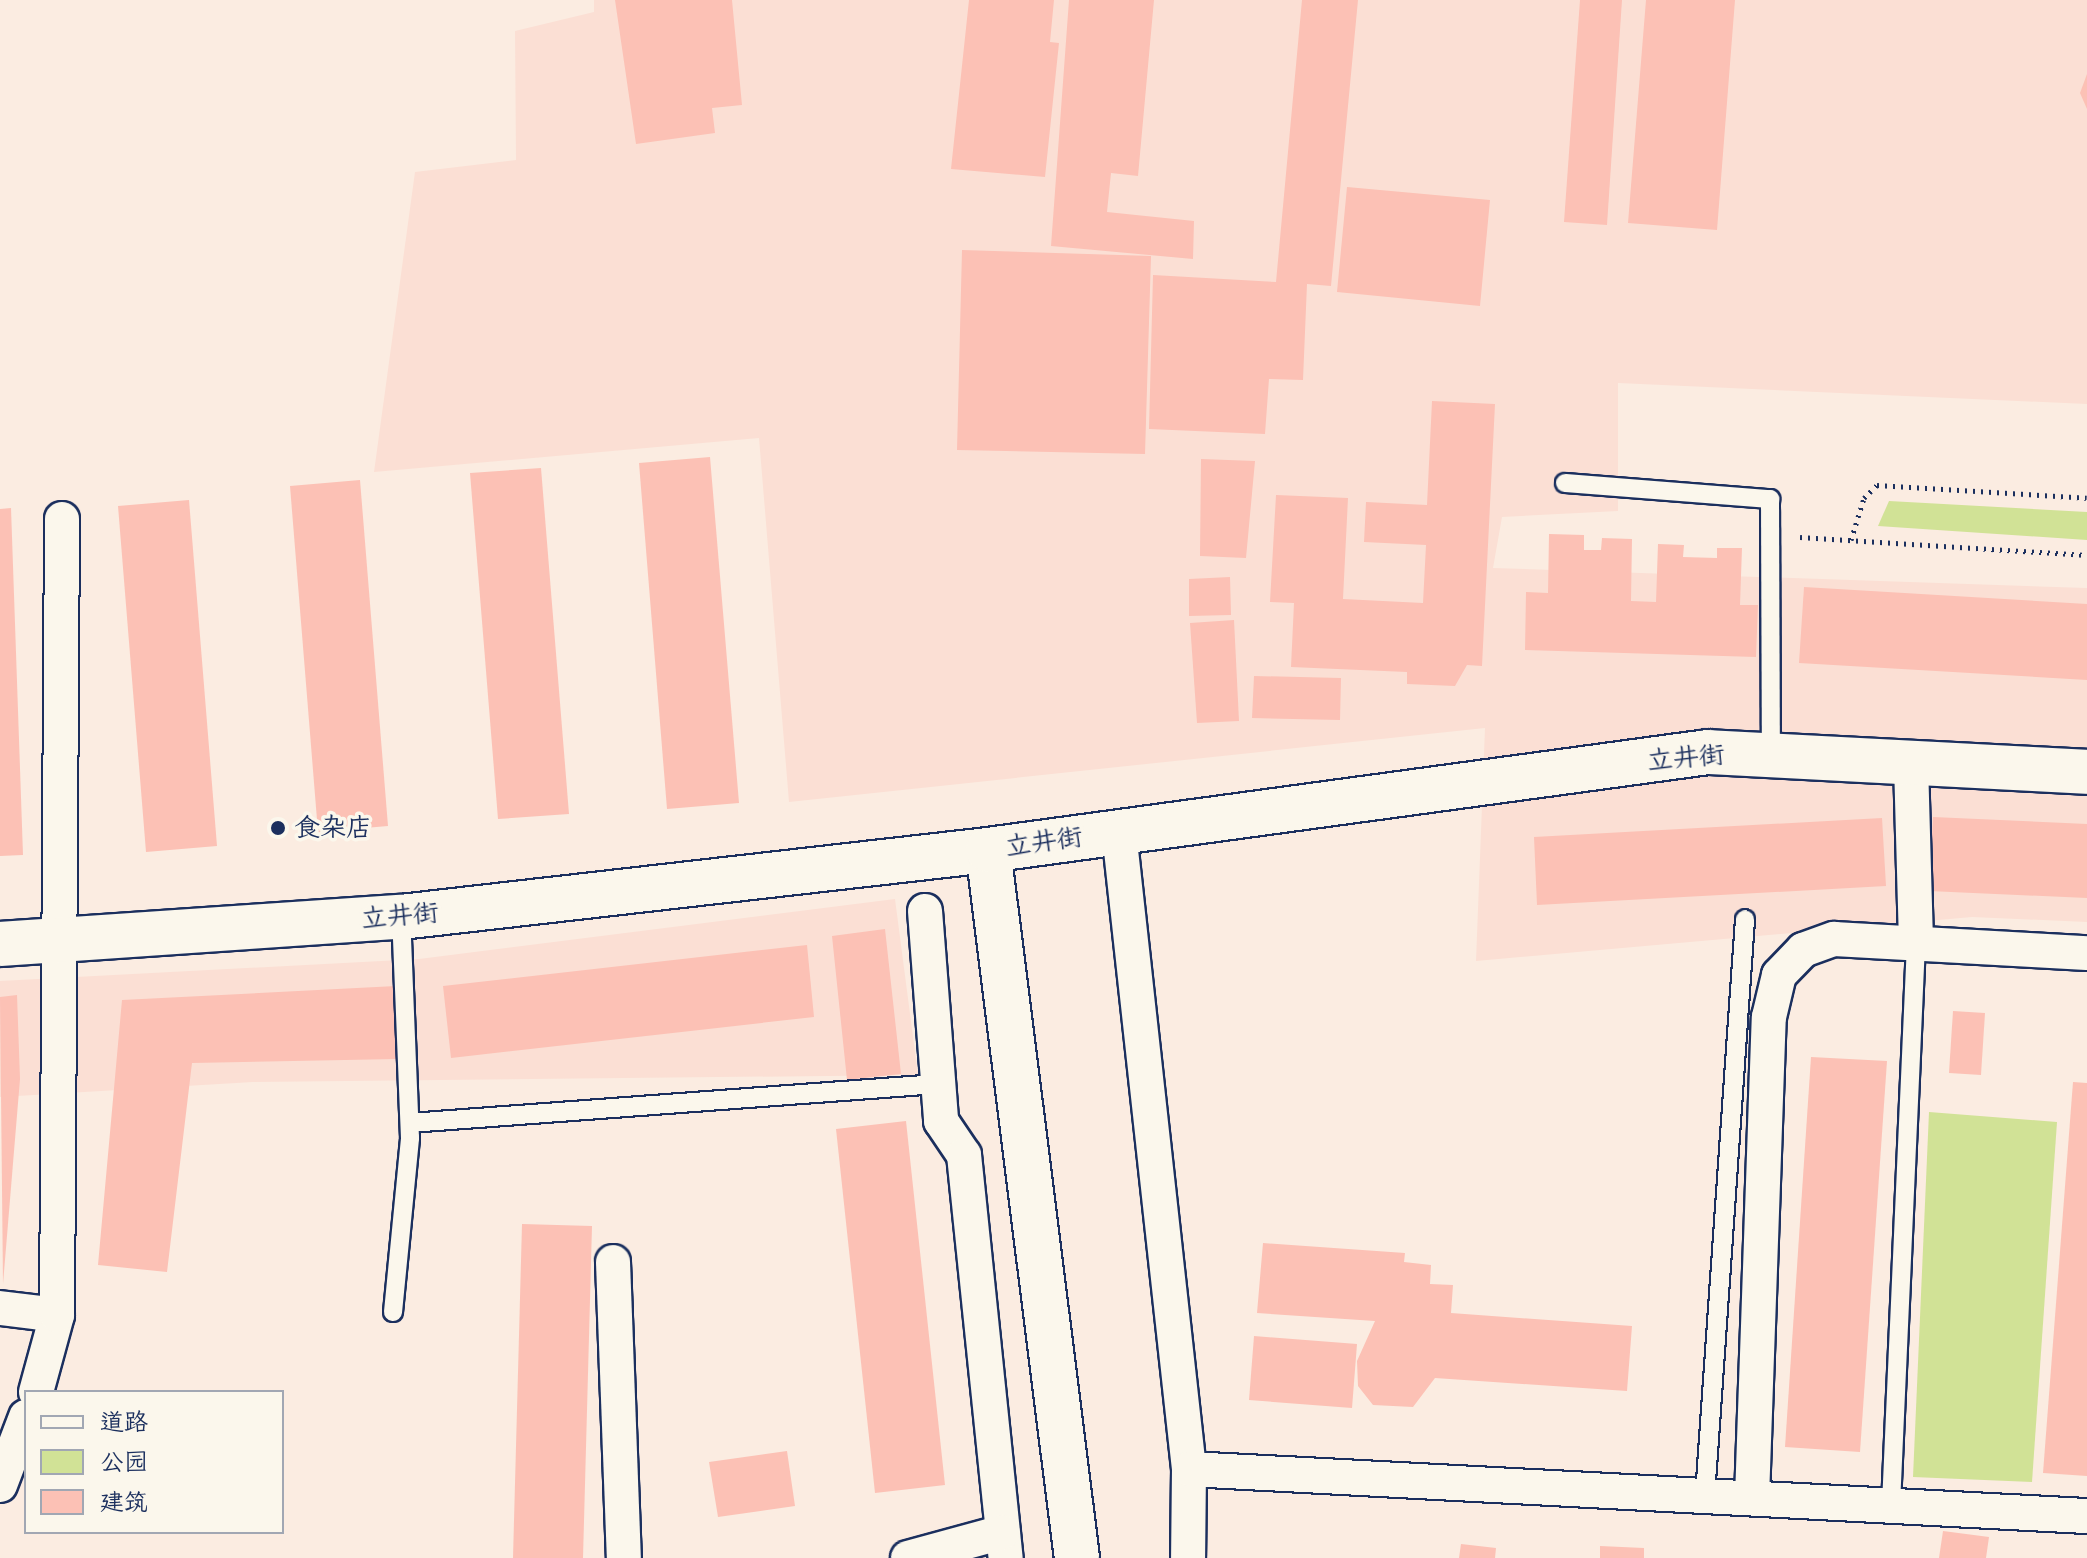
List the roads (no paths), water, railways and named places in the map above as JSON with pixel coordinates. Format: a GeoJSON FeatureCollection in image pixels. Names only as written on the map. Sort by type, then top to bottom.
{"type":"FeatureCollection","features":[{"type":"Feature","properties":{"kind":"street"},"geometry":{"type":"LineString","coordinates":[[37,1390],[57,1315],[63,939],[62,519]]}},
{"type":"Feature","properties":{"kind":"street","name":"立井街"},"geometry":{"type":"LineString","coordinates":[[0,944],[401,917],[988,850],[1708,752],[2087,772]]}},
{"type":"Feature","properties":{"kind":"street"},"geometry":{"type":"LineString","coordinates":[[1911,763],[1916,944]]}},
{"type":"Feature","properties":{"kind":"street"},"geometry":{"type":"LineString","coordinates":[[1119,832],[1189,1469],[1188,1558]]}},
{"type":"Feature","properties":{"kind":"street"},"geometry":{"type":"LineString","coordinates":[[988,850],[1077,1558]]}},
{"type":"Feature","properties":{"kind":"street"},"geometry":{"type":"LineString","coordinates":[[908,1558],[1005,1545],[964,1155],[941,1121],[925,911]]}},
{"type":"Feature","properties":{"kind":"street"},"geometry":{"type":"LineString","coordinates":[[1752,1498],[1769,1017],[1779,975],[1803,950],[1834,939],[2087,953]]}},
{"type":"Feature","properties":{"kind":"street"},"geometry":{"type":"LineString","coordinates":[[613,1262],[624,1558]]}},
{"type":"Feature","properties":{"kind":"street"},"geometry":{"type":"LineString","coordinates":[[0,1308],[57,1315]]}},
{"type":"Feature","properties":{"kind":"street"},"geometry":{"type":"LineString","coordinates":[[0,1485],[24,1422]]}},
{"type":"Feature","properties":{"kind":"street"},"geometry":{"type":"LineString","coordinates":[[1189,1469],[2087,1516]]}},
{"type":"Feature","properties":{"kind":"lane"},"geometry":{"type":"LineString","coordinates":[[1565,483],[1770,499],[1771,755]]}},
{"type":"Feature","properties":{"kind":"lane"},"geometry":{"type":"LineString","coordinates":[[393,1312],[410,1123],[401,917]]}},
{"type":"Feature","properties":{"kind":"lane"},"geometry":{"type":"LineString","coordinates":[[1705,1496],[1745,919]]}},
{"type":"Feature","properties":{"kind":"lane"},"geometry":{"type":"LineString","coordinates":[[1891,1505],[1916,944]]}},
{"type":"Feature","properties":{"kind":"lane"},"geometry":{"type":"LineString","coordinates":[[410,1123],[937,1084]]}},
{"type":"Feature","properties":{"kind":"place","name":"食杂店"},"geometry":{"type":"Point","coordinates":[278,828]}}]}
